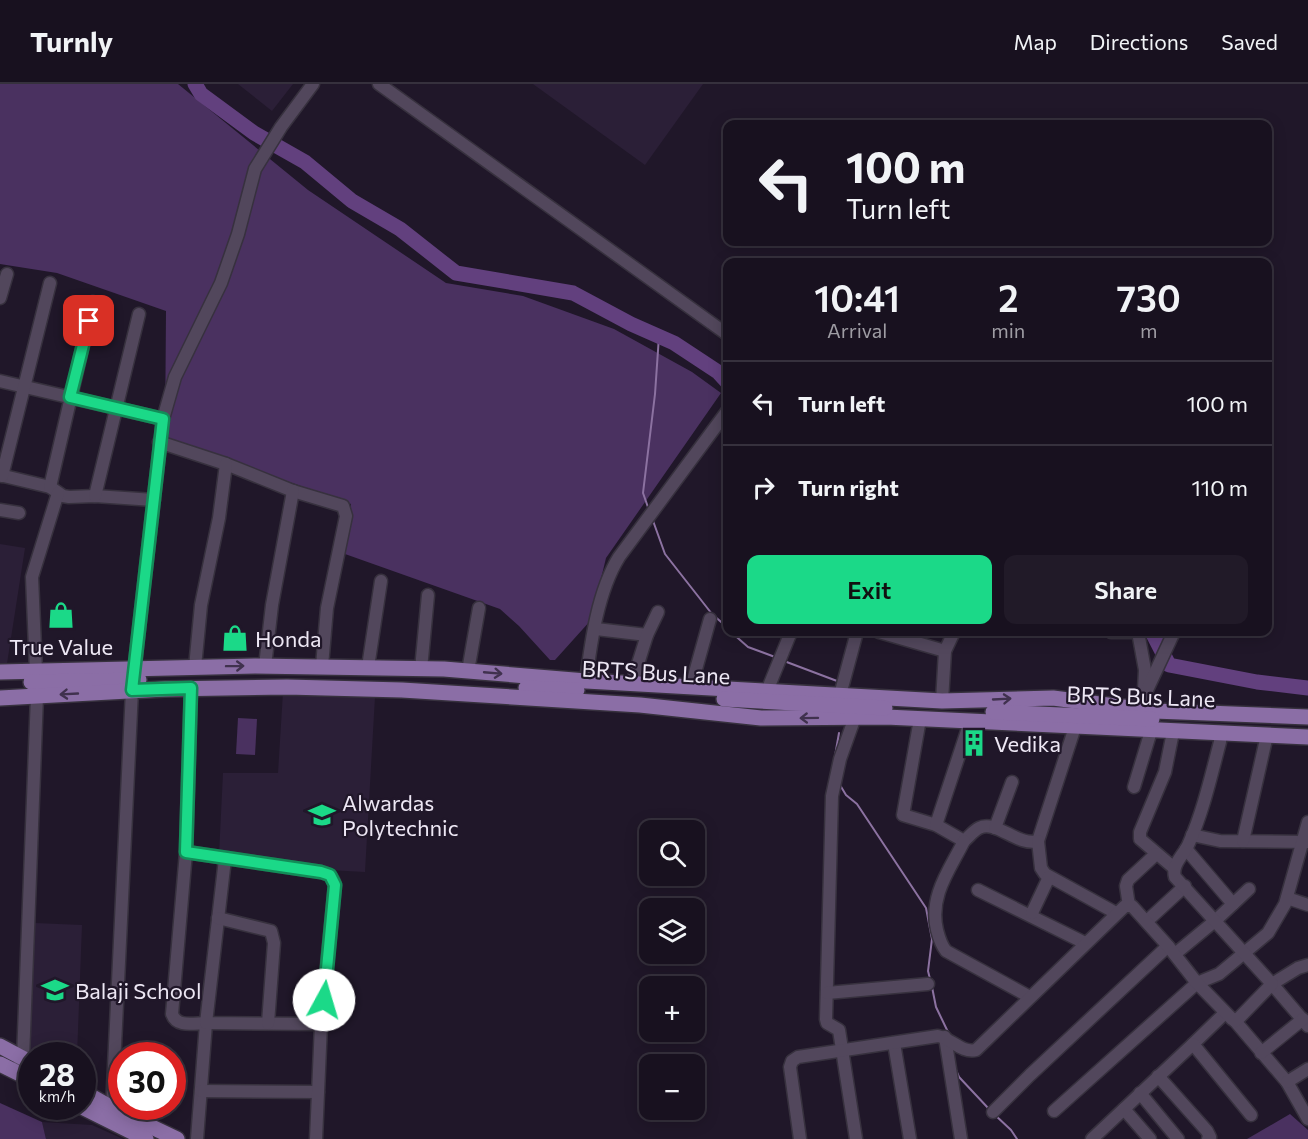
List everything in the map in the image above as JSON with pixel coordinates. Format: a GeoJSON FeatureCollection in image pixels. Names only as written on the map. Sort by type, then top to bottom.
{"type":"FeatureCollection","features":[{"type":"Feature","properties":{"kind":"main road"},"geometry":{"type":"LineString","coordinates":[[0,698],[37,696],[195,667],[322,666],[468,671],[586,681],[942,700],[1053,698],[1308,717]]}},
{"type":"Feature","properties":{"kind":"main road"},"geometry":{"type":"LineString","coordinates":[[0,672],[36,671],[191,688],[287,687],[402,690],[648,705],[751,718],[920,719],[1308,737]]}},
{"type":"Feature","properties":{"kind":"main road","name":"BRTS Bus Lane"},"geometry":{"type":"LineString","coordinates":[[0,682],[336,680],[546,688],[824,705],[1308,726]]}},
{"type":"Feature","properties":{"kind":"main road"},"geometry":{"type":"LineString","coordinates":[[0,1046],[18,1055]]}},
{"type":"Feature","properties":{"kind":"main road"},"geometry":{"type":"LineString","coordinates":[[0,1064],[18,1073]]}},
{"type":"Feature","properties":{"kind":"main road"},"geometry":{"type":"LineString","coordinates":[[96,1114],[146,1139]]}},
{"type":"Feature","properties":{"kind":"main road"},"geometry":{"type":"LineString","coordinates":[[137,1120],[177,1139]]}},
{"type":"Feature","properties":{"kind":"street"},"geometry":{"type":"LineString","coordinates":[[115,1042],[134,680],[163,419],[175,378],[221,283],[238,234],[255,169],[281,127],[313,84]]}},
{"type":"Feature","properties":{"kind":"street"},"geometry":{"type":"LineString","coordinates":[[379,84],[723,331]]}},
{"type":"Feature","properties":{"kind":"street"},"geometry":{"type":"LineString","coordinates":[[0,298],[7,274]]}},
{"type":"Feature","properties":{"kind":"street"},"geometry":{"type":"LineString","coordinates":[[50,283],[1,476],[54,490],[69,497],[96,496],[154,500]]}},
{"type":"Feature","properties":{"kind":"street"},"geometry":{"type":"LineString","coordinates":[[36,671],[32,577],[54,490],[70,397],[93,302]]}},
{"type":"Feature","properties":{"kind":"street"},"geometry":{"type":"LineString","coordinates":[[96,496],[139,314]]}},
{"type":"Feature","properties":{"kind":"street"},"geometry":{"type":"LineString","coordinates":[[0,381],[163,419]]}},
{"type":"Feature","properties":{"kind":"street"},"geometry":{"type":"LineString","coordinates":[[586,681],[604,588],[611,571],[650,514],[723,416]]}},
{"type":"Feature","properties":{"kind":"street"},"geometry":{"type":"LineString","coordinates":[[159,442],[226,464],[293,491],[338,503],[346,510],[327,608],[322,666]]}},
{"type":"Feature","properties":{"kind":"street"},"geometry":{"type":"LineString","coordinates":[[195,667],[201,605],[219,518],[226,464]]}},
{"type":"Feature","properties":{"kind":"street"},"geometry":{"type":"LineString","coordinates":[[265,666],[272,605],[293,491]]}},
{"type":"Feature","properties":{"kind":"street"},"geometry":{"type":"LineString","coordinates":[[0,510],[19,513]]}},
{"type":"Feature","properties":{"kind":"street"},"geometry":{"type":"LineString","coordinates":[[368,667],[381,581]]}},
{"type":"Feature","properties":{"kind":"street"},"geometry":{"type":"LineString","coordinates":[[421,669],[428,595]]}},
{"type":"Feature","properties":{"kind":"street"},"geometry":{"type":"LineString","coordinates":[[468,671],[478,609]]}},
{"type":"Feature","properties":{"kind":"street"},"geometry":{"type":"LineString","coordinates":[[632,683],[647,635],[658,612]]}},
{"type":"Feature","properties":{"kind":"street"},"geometry":{"type":"LineString","coordinates":[[691,687],[710,619]]}},
{"type":"Feature","properties":{"kind":"street"},"geometry":{"type":"LineString","coordinates":[[596,629],[647,635]]}},
{"type":"Feature","properties":{"kind":"street"},"geometry":{"type":"LineString","coordinates":[[767,691],[789,636]]}},
{"type":"Feature","properties":{"kind":"street"},"geometry":{"type":"LineString","coordinates":[[840,695],[856,636]]}},
{"type":"Feature","properties":{"kind":"street"},"geometry":{"type":"LineString","coordinates":[[908,636],[945,651]]}},
{"type":"Feature","properties":{"kind":"street"},"geometry":{"type":"LineString","coordinates":[[942,700],[945,651],[952,636]]}},
{"type":"Feature","properties":{"kind":"street"},"geometry":{"type":"LineString","coordinates":[[1139,636],[1145,669],[1143,704]]}},
{"type":"Feature","properties":{"kind":"street"},"geometry":{"type":"LineString","coordinates":[[1143,704],[1172,636]]}},
{"type":"Feature","properties":{"kind":"street"},"geometry":{"type":"LineString","coordinates":[[191,688],[186,852],[171,1014],[179,1023],[321,1024]]}},
{"type":"Feature","properties":{"kind":"street"},"geometry":{"type":"LineString","coordinates":[[27,1042],[37,696]]}},
{"type":"Feature","properties":{"kind":"street"},"geometry":{"type":"LineString","coordinates":[[855,717],[832,796],[826,1019],[827,1023],[839,1030],[856,1139]]}},
{"type":"Feature","properties":{"kind":"street"},"geometry":{"type":"LineString","coordinates":[[920,719],[903,815],[936,825],[964,841]]}},
{"type":"Feature","properties":{"kind":"street"},"geometry":{"type":"LineString","coordinates":[[936,825],[970,722]]}},
{"type":"Feature","properties":{"kind":"street"},"geometry":{"type":"LineString","coordinates":[[1075,727],[1038,841],[1041,868],[1050,877],[1116,913]]}},
{"type":"Feature","properties":{"kind":"street"},"geometry":{"type":"LineString","coordinates":[[1134,788],[1151,731]]}},
{"type":"Feature","properties":{"kind":"street"},"geometry":{"type":"LineString","coordinates":[[1173,732],[1165,772],[1140,831],[1140,839],[1174,868]]}},
{"type":"Feature","properties":{"kind":"street"},"geometry":{"type":"LineString","coordinates":[[1220,734],[1214,763],[1192,835],[1174,868],[1175,877],[1216,920],[1305,1022],[1261,1053]]}},
{"type":"Feature","properties":{"kind":"street"},"geometry":{"type":"LineString","coordinates":[[1243,841],[1267,735]]}},
{"type":"Feature","properties":{"kind":"street"},"geometry":{"type":"LineString","coordinates":[[995,828],[1012,782]]}},
{"type":"Feature","properties":{"kind":"street"},"geometry":{"type":"LineString","coordinates":[[1054,1111],[1197,983],[1219,974],[1268,933],[1287,898],[1306,842],[1308,822]]}},
{"type":"Feature","properties":{"kind":"street"},"geometry":{"type":"LineString","coordinates":[[1030,997],[946,951],[939,940],[934,919],[935,902],[964,841],[979,828],[986,826],[1022,841],[1033,843],[1038,841]]}},
{"type":"Feature","properties":{"kind":"street"},"geometry":{"type":"LineString","coordinates":[[1192,835],[1220,841],[1306,842]]}},
{"type":"Feature","properties":{"kind":"street"},"geometry":{"type":"LineString","coordinates":[[1186,849],[1233,903]]}},
{"type":"Feature","properties":{"kind":"street"},"geometry":{"type":"LineString","coordinates":[[186,852],[321,872],[334,879],[321,1024],[316,1139]]}},
{"type":"Feature","properties":{"kind":"street"},"geometry":{"type":"LineString","coordinates":[[1129,906],[1126,886],[1128,880],[1156,854]]}},
{"type":"Feature","properties":{"kind":"street"},"geometry":{"type":"LineString","coordinates":[[197,1139],[206,1023],[225,859]]}},
{"type":"Feature","properties":{"kind":"street"},"geometry":{"type":"LineString","coordinates":[[1032,913],[1050,877]]}},
{"type":"Feature","properties":{"kind":"street"},"geometry":{"type":"LineString","coordinates":[[1148,921],[1185,886]]}},
{"type":"Feature","properties":{"kind":"street"},"geometry":{"type":"LineString","coordinates":[[993,1112],[1029,1075],[1172,950],[1216,920],[1249,889]]}},
{"type":"Feature","properties":{"kind":"street"},"geometry":{"type":"LineString","coordinates":[[978,890],[1085,943]]}},
{"type":"Feature","properties":{"kind":"street"},"geometry":{"type":"LineString","coordinates":[[1287,898],[1308,905]]}},
{"type":"Feature","properties":{"kind":"street"},"geometry":{"type":"LineString","coordinates":[[800,1139],[790,1067],[792,1061],[798,1057],[938,1036],[969,1052],[976,1050],[1125,906],[1132,906],[1148,921],[1197,983],[1287,1082],[1308,1119]]}},
{"type":"Feature","properties":{"kind":"street"},"geometry":{"type":"LineString","coordinates":[[218,918],[272,931],[274,943],[268,1023]]}},
{"type":"Feature","properties":{"kind":"street"},"geometry":{"type":"LineString","coordinates":[[1092,1139],[1193,1044],[1272,984],[1298,968],[1308,965]]}},
{"type":"Feature","properties":{"kind":"street"},"geometry":{"type":"LineString","coordinates":[[827,993],[928,984]]}},
{"type":"Feature","properties":{"kind":"street"},"geometry":{"type":"LineString","coordinates":[[948,1040],[961,1139]]}},
{"type":"Feature","properties":{"kind":"street"},"geometry":{"type":"LineString","coordinates":[[894,1043],[910,1139]]}},
{"type":"Feature","properties":{"kind":"street"},"geometry":{"type":"LineString","coordinates":[[1193,1044],[1251,1115]]}},
{"type":"Feature","properties":{"kind":"street"},"geometry":{"type":"LineString","coordinates":[[15,1072],[18,1069]]}},
{"type":"Feature","properties":{"kind":"street"},"geometry":{"type":"LineString","coordinates":[[1287,1082],[1308,1069]]}},
{"type":"Feature","properties":{"kind":"street"},"geometry":{"type":"LineString","coordinates":[[1158,1076],[1204,1127],[1209,1138]]}},
{"type":"Feature","properties":{"kind":"street"},"geometry":{"type":"LineString","coordinates":[[201,1091],[318,1092]]}},
{"type":"Feature","properties":{"kind":"street"},"geometry":{"type":"LineString","coordinates":[[1140,1093],[1178,1139]]}},
{"type":"Feature","properties":{"kind":"street"},"geometry":{"type":"LineString","coordinates":[[1124,1109],[1150,1139]]}},
{"type":"Feature","properties":{"kind":"shaded area"},"geometry":{"type":"Polygon","coordinates":[[[0,84],[178,84],[308,190],[446,283],[523,296],[614,329],[692,372],[721,393],[606,558],[591,620],[555,660],[550,660],[500,609],[345,554],[351,504],[165,438],[166,311],[57,273],[0,264],[0,84]]]}},
{"type":"Feature","properties":{"kind":"shaded area"},"geometry":{"type":"Polygon","coordinates":[[[238,84],[293,84],[272,111],[238,84]]]}},
{"type":"Feature","properties":{"kind":"shaded area"},"geometry":{"type":"Polygon","coordinates":[[[533,84],[703,84],[645,165],[533,84]]]}},
{"type":"Feature","properties":{"kind":"shaded area"},"geometry":{"type":"Polygon","coordinates":[[[0,544],[25,548],[6,670],[0,669],[0,544]]]}},
{"type":"Feature","properties":{"kind":"shaded area","name":"Alwardas Polytechnic"},"geometry":{"type":"Polygon","coordinates":[[[283,692],[375,697],[365,872],[273,867],[273,857],[219,855],[223,773],[278,773],[283,692]]]}},
{"type":"Feature","properties":{"kind":"shaded area"},"geometry":{"type":"Polygon","coordinates":[[[238,718],[257,719],[255,755],[236,754],[238,718]]]}},
{"type":"Feature","properties":{"kind":"shaded area","name":"Balaji School"},"geometry":{"type":"Polygon","coordinates":[[[35,923],[82,925],[78,1042],[29,1042],[35,923]]]}},
{"type":"Feature","properties":{"kind":"shaded area"},"geometry":{"type":"Polygon","coordinates":[[[0,1103],[18,1111],[18,1120],[42,1122],[46,1139],[0,1139],[0,1103]]]}},
{"type":"Feature","properties":{"kind":"shaded area"},"geometry":{"type":"Polygon","coordinates":[[[1290,1114],[1308,1130],[1308,1139],[1247,1139],[1290,1114]]]}},
{"type":"Feature","properties":{"kind":"shaded area"},"geometry":{"type":"Polygon","coordinates":[[[42,1122],[92,1125],[123,1139],[46,1139],[42,1122]]]}},
{"type":"Feature","properties":{"kind":"waterway"},"geometry":{"type":"LineString","coordinates":[[195,84],[201,94],[254,133],[305,162],[352,201],[400,229],[456,273],[573,293],[631,324],[674,343],[723,378]]}},
{"type":"Feature","properties":{"kind":"waterway"},"geometry":{"type":"LineString","coordinates":[[649,510],[643,493],[655,394],[659,336]]}},
{"type":"Feature","properties":{"kind":"waterway"},"geometry":{"type":"LineString","coordinates":[[652,518],[665,554],[712,614],[723,624]]}},
{"type":"Feature","properties":{"kind":"waterway"},"geometry":{"type":"LineString","coordinates":[[736,636],[748,647],[775,657]]}},
{"type":"Feature","properties":{"kind":"waterway"},"geometry":{"type":"LineString","coordinates":[[1154,636],[1169,665],[1257,682],[1308,688]]}},
{"type":"Feature","properties":{"kind":"waterway"},"geometry":{"type":"LineString","coordinates":[[784,661],[837,681]]}},
{"type":"Feature","properties":{"kind":"waterway"},"geometry":{"type":"LineString","coordinates":[[832,773],[839,733]]}},
{"type":"Feature","properties":{"kind":"waterway"},"geometry":{"type":"LineString","coordinates":[[840,785],[846,795],[857,804],[926,908],[932,939],[928,971],[930,979]]}},
{"type":"Feature","properties":{"kind":"waterway"},"geometry":{"type":"LineString","coordinates":[[932,987],[936,1007],[948,1032]]}},
{"type":"Feature","properties":{"kind":"waterway"},"geometry":{"type":"LineString","coordinates":[[956,1070],[959,1077],[989,1109]]}},
{"type":"Feature","properties":{"kind":"waterway"},"geometry":{"type":"LineString","coordinates":[[995,1115],[1017,1139]]}},
{"type":"Feature","properties":{"kind":"place","name":"True Value"},"geometry":{"type":"Point","coordinates":[61,615]}},
{"type":"Feature","properties":{"kind":"place","name":"Honda"},"geometry":{"type":"Point","coordinates":[235,638]}},
{"type":"Feature","properties":{"kind":"place","name":"Vedika"},"geometry":{"type":"Point","coordinates":[974,743]}},
{"type":"Feature","properties":{"kind":"place","name":"Alwardas Polytechnic"},"geometry":{"type":"Point","coordinates":[322,815]}},
{"type":"Feature","properties":{"kind":"place","name":"Balaji School"},"geometry":{"type":"Point","coordinates":[55,990]}},
{"type":"Feature","properties":{"kind":"route"},"geometry":{"type":"LineString","coordinates":[[89,321],[70,397],[163,419],[132,690],[191,688],[186,852],[321,872],[334,879],[324,1000]]}}]}
